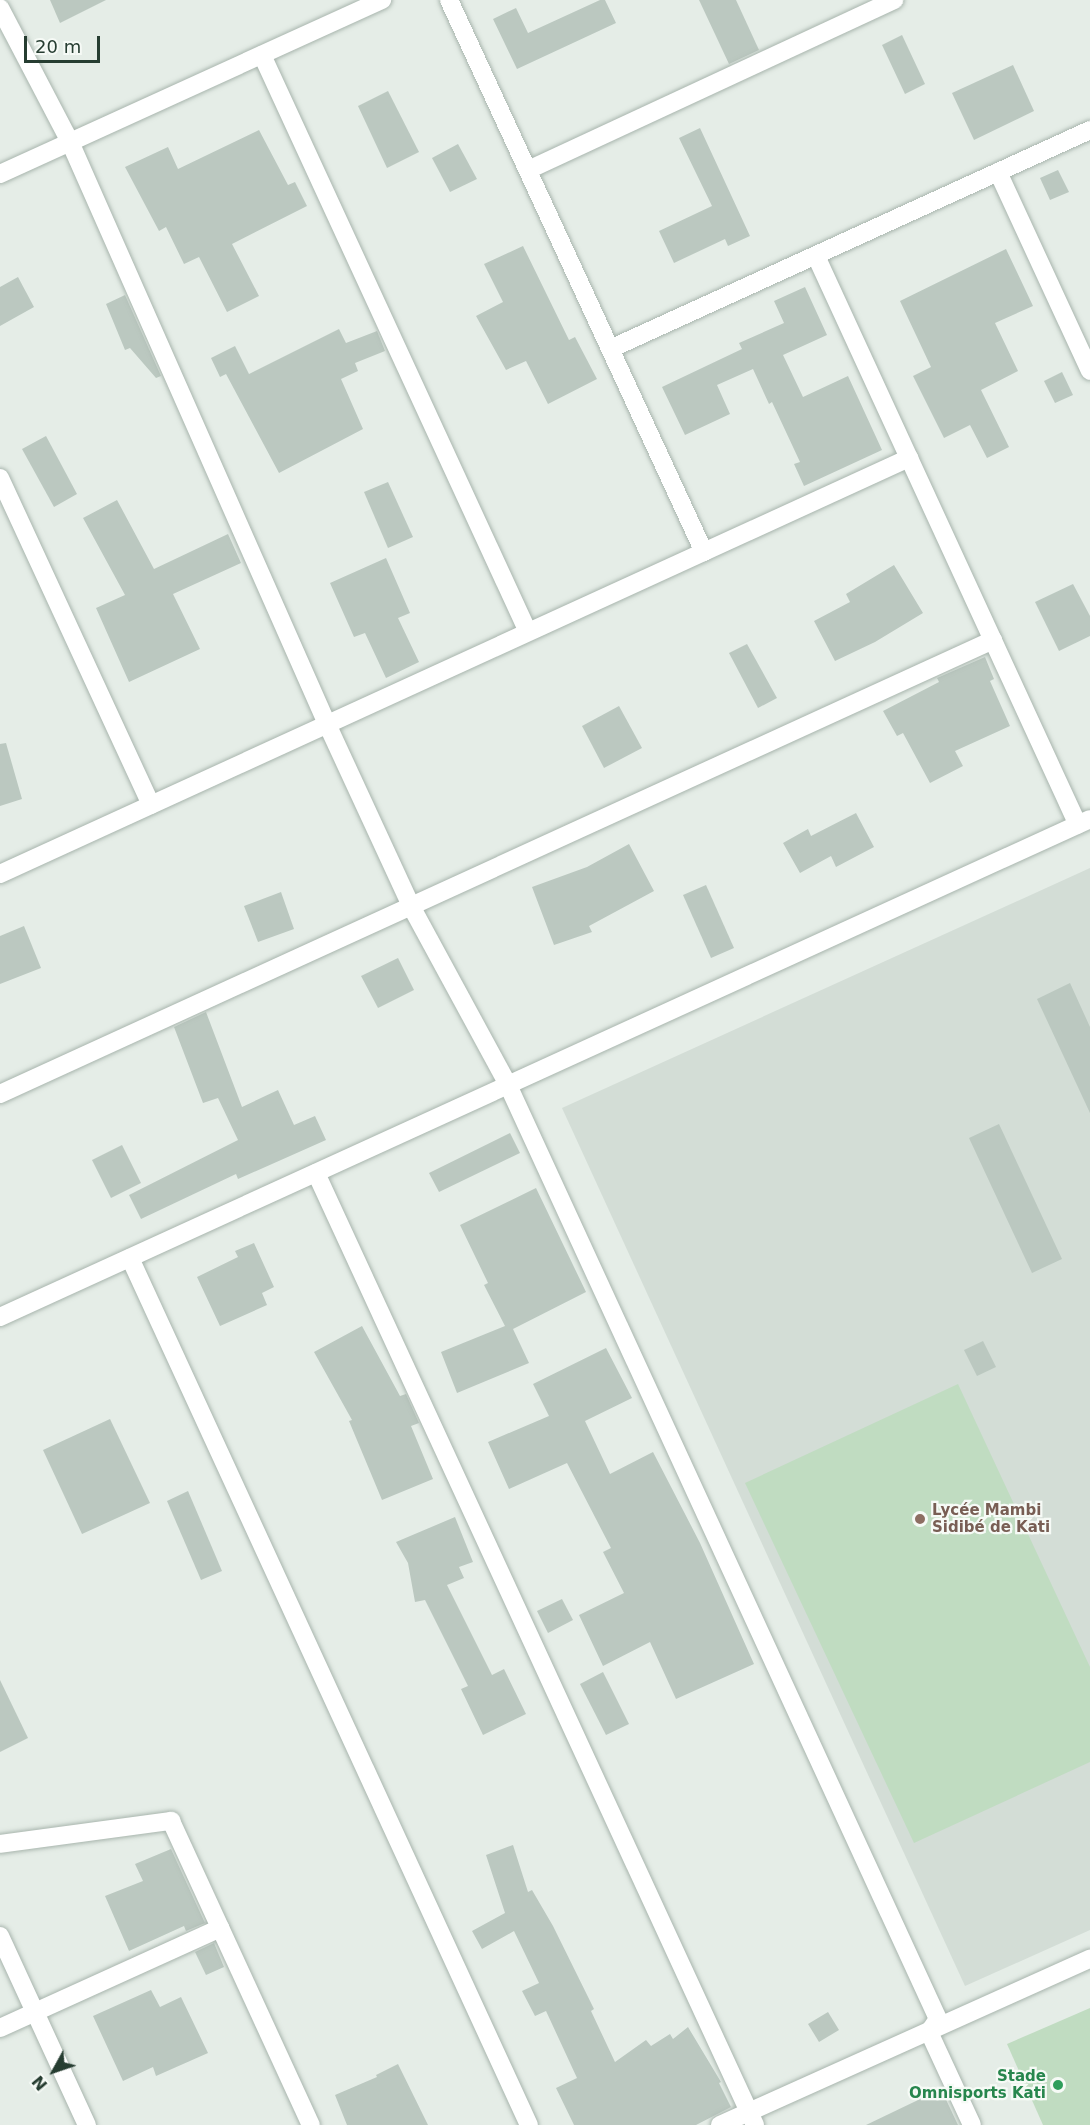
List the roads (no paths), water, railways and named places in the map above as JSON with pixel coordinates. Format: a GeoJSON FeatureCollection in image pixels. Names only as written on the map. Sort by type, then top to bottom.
{"type":"FeatureCollection","features":[{"type":"Feature","properties":{"kind":"street"},"geometry":{"type":"LineString","coordinates":[[0,174],[382,0]]}},
{"type":"Feature","properties":{"kind":"street"},"geometry":{"type":"LineString","coordinates":[[449,0],[704,552]]}},
{"type":"Feature","properties":{"kind":"street"},"geometry":{"type":"LineString","coordinates":[[528,170],[894,0]]}},
{"type":"Feature","properties":{"kind":"street"},"geometry":{"type":"LineString","coordinates":[[0,8],[70,141],[327,724],[411,906],[507,1085],[938,2019],[929,2032]]}},
{"type":"Feature","properties":{"kind":"street"},"geometry":{"type":"LineString","coordinates":[[262,55],[528,632]]}},
{"type":"Feature","properties":{"kind":"street"},"geometry":{"type":"LineString","coordinates":[[610,349],[1090,130]]}},
{"type":"Feature","properties":{"kind":"street"},"geometry":{"type":"LineString","coordinates":[[998,172],[1090,371]]}},
{"type":"Feature","properties":{"kind":"street"},"geometry":{"type":"LineString","coordinates":[[0,1317],[1084,822],[993,640],[816,256]]}},
{"type":"Feature","properties":{"kind":"street"},"geometry":{"type":"LineString","coordinates":[[0,874],[909,458]]}},
{"type":"Feature","properties":{"kind":"street"},"geometry":{"type":"LineString","coordinates":[[0,478],[151,805]]}},
{"type":"Feature","properties":{"kind":"street"},"geometry":{"type":"LineString","coordinates":[[0,1094],[993,640]]}},
{"type":"Feature","properties":{"kind":"street"},"geometry":{"type":"LineString","coordinates":[[316,1173],[752,2119]]}},
{"type":"Feature","properties":{"kind":"street"},"geometry":{"type":"LineString","coordinates":[[130,1258],[530,2125]]}},
{"type":"Feature","properties":{"kind":"street"},"geometry":{"type":"LineString","coordinates":[[0,1844],[171,1821],[311,2125]]}},
{"type":"Feature","properties":{"kind":"street"},"geometry":{"type":"LineString","coordinates":[[0,2028],[220,1928]]}},
{"type":"Feature","properties":{"kind":"street"},"geometry":{"type":"LineString","coordinates":[[0,1936],[87,2125]]}},
{"type":"Feature","properties":{"kind":"street"},"geometry":{"type":"LineString","coordinates":[[720,2125],[752,2119],[929,2032],[1090,1959]]}},
{"type":"Feature","properties":{"kind":"street"},"geometry":{"type":"LineString","coordinates":[[929,2032],[972,2125]]}},
{"type":"Feature","properties":{"kind":"place","name":"Lycée Mambi Sidibé de Kati"},"geometry":{"type":"Point","coordinates":[920,1519]}},
{"type":"Feature","properties":{"kind":"place","name":"Stade Omnisports Kati"},"geometry":{"type":"Point","coordinates":[1058,2085]}}]}
